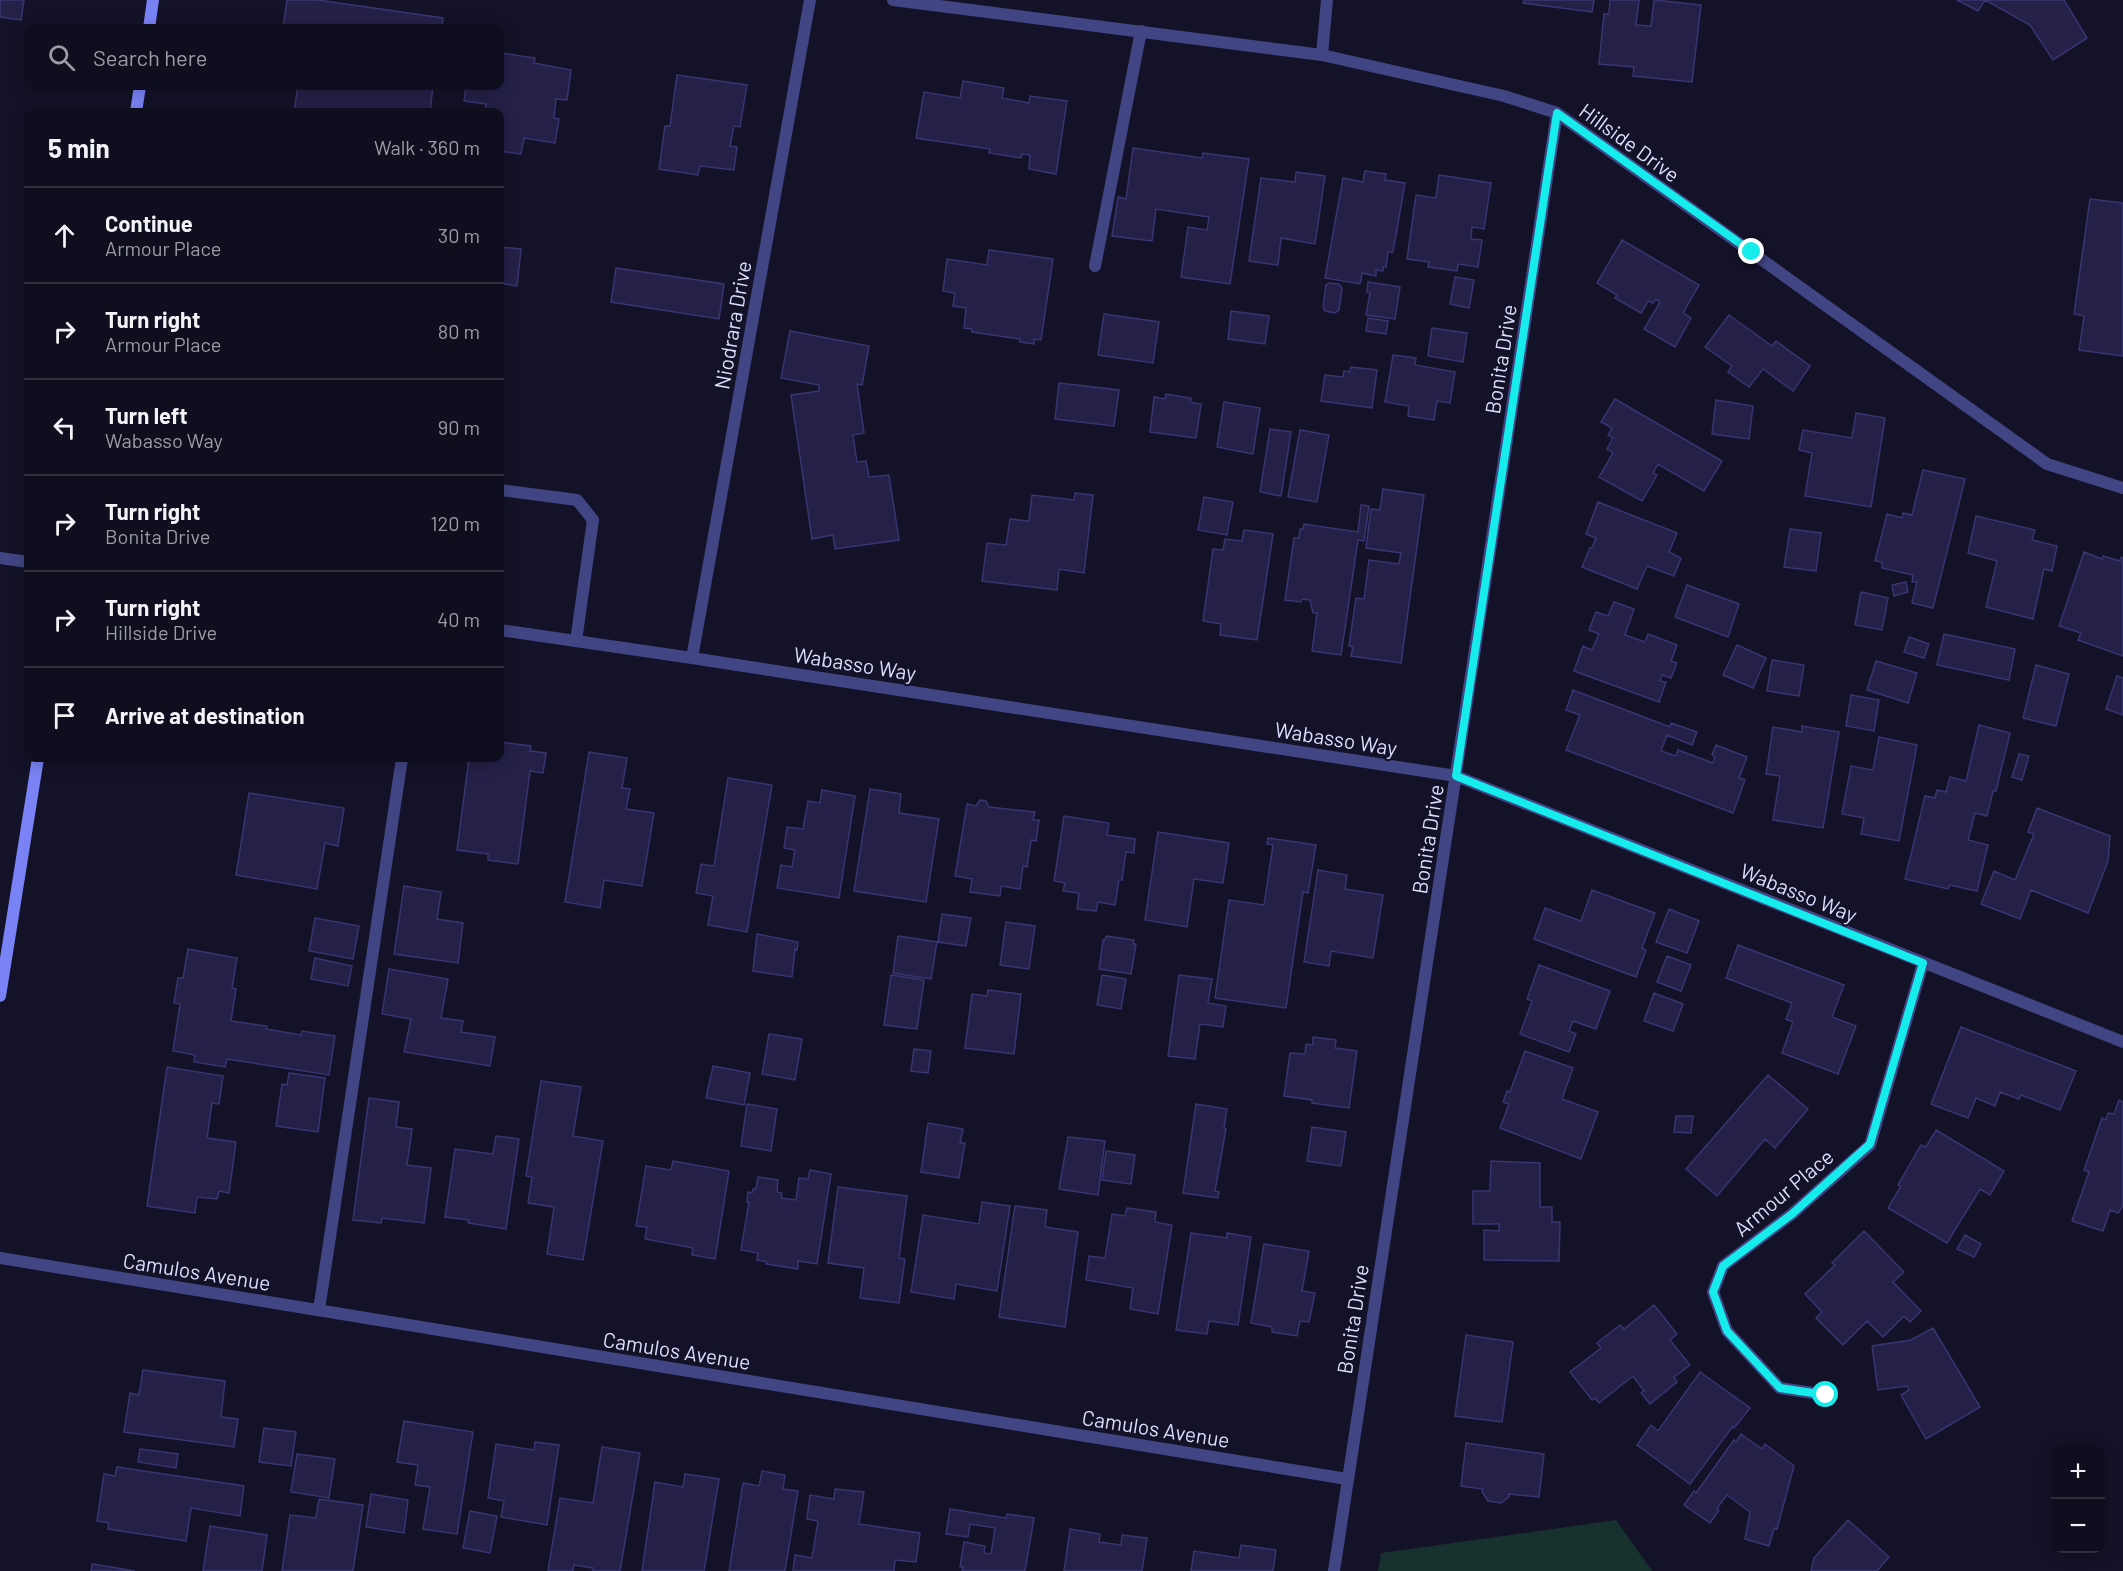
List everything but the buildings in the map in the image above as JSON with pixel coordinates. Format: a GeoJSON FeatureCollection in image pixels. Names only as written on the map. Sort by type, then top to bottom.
{"type":"FeatureCollection","features":[{"type":"Feature","properties":{"kind":"main road"},"geometry":{"type":"LineString","coordinates":[[150,24],[153,0]]}},
{"type":"Feature","properties":{"kind":"main road"},"geometry":{"type":"LineString","coordinates":[[137,108],[139,90]]}},
{"type":"Feature","properties":{"kind":"main road"},"geometry":{"type":"LineString","coordinates":[[0,996],[37,762]]}},
{"type":"Feature","properties":{"kind":"street","name":"Niodrara Drive"},"geometry":{"type":"LineString","coordinates":[[692,658],[810,0]]}},
{"type":"Feature","properties":{"kind":"street","name":"Hillside Drive"},"geometry":{"type":"LineString","coordinates":[[893,0],[1322,55],[1504,96],[1557,113],[2048,464],[2123,488]]}},
{"type":"Feature","properties":{"kind":"street"},"geometry":{"type":"LineString","coordinates":[[1322,55],[1327,0]]}},
{"type":"Feature","properties":{"kind":"street"},"geometry":{"type":"LineString","coordinates":[[1095,266],[1140,31]]}},
{"type":"Feature","properties":{"kind":"street","name":"Bonita Drive"},"geometry":{"type":"LineString","coordinates":[[1334,1571],[1557,113]]}},
{"type":"Feature","properties":{"kind":"street"},"geometry":{"type":"LineString","coordinates":[[504,491],[577,500],[593,520],[576,641]]}},
{"type":"Feature","properties":{"kind":"street"},"geometry":{"type":"LineString","coordinates":[[0,558],[24,561]]}},
{"type":"Feature","properties":{"kind":"street","name":"Wabasso Way"},"geometry":{"type":"LineString","coordinates":[[504,631],[1456,776],[2123,1042]]}},
{"type":"Feature","properties":{"kind":"street"},"geometry":{"type":"LineString","coordinates":[[319,1310],[401,762]]}},
{"type":"Feature","properties":{"kind":"street","name":"Armour Place"},"geometry":{"type":"LineString","coordinates":[[1826,1395],[1780,1388],[1727,1331],[1713,1292],[1723,1266],[1792,1214],[1870,1144],[1923,963]]}},
{"type":"Feature","properties":{"kind":"street","name":"Camulos Avenue"},"geometry":{"type":"LineString","coordinates":[[0,1258],[1347,1479]]}},
{"type":"Feature","properties":{"kind":"green space"},"geometry":{"type":"Polygon","coordinates":[[[1616,1520],[1652,1571],[1378,1571],[1381,1553],[1616,1520]]]}},
{"type":"Feature","properties":{"kind":"route"},"geometry":{"type":"LineString","coordinates":[[1752,252],[1557,113],[1456,776],[1923,963],[1870,1144],[1792,1214],[1723,1266],[1713,1292],[1727,1331],[1780,1388],[1826,1395]]}}]}
